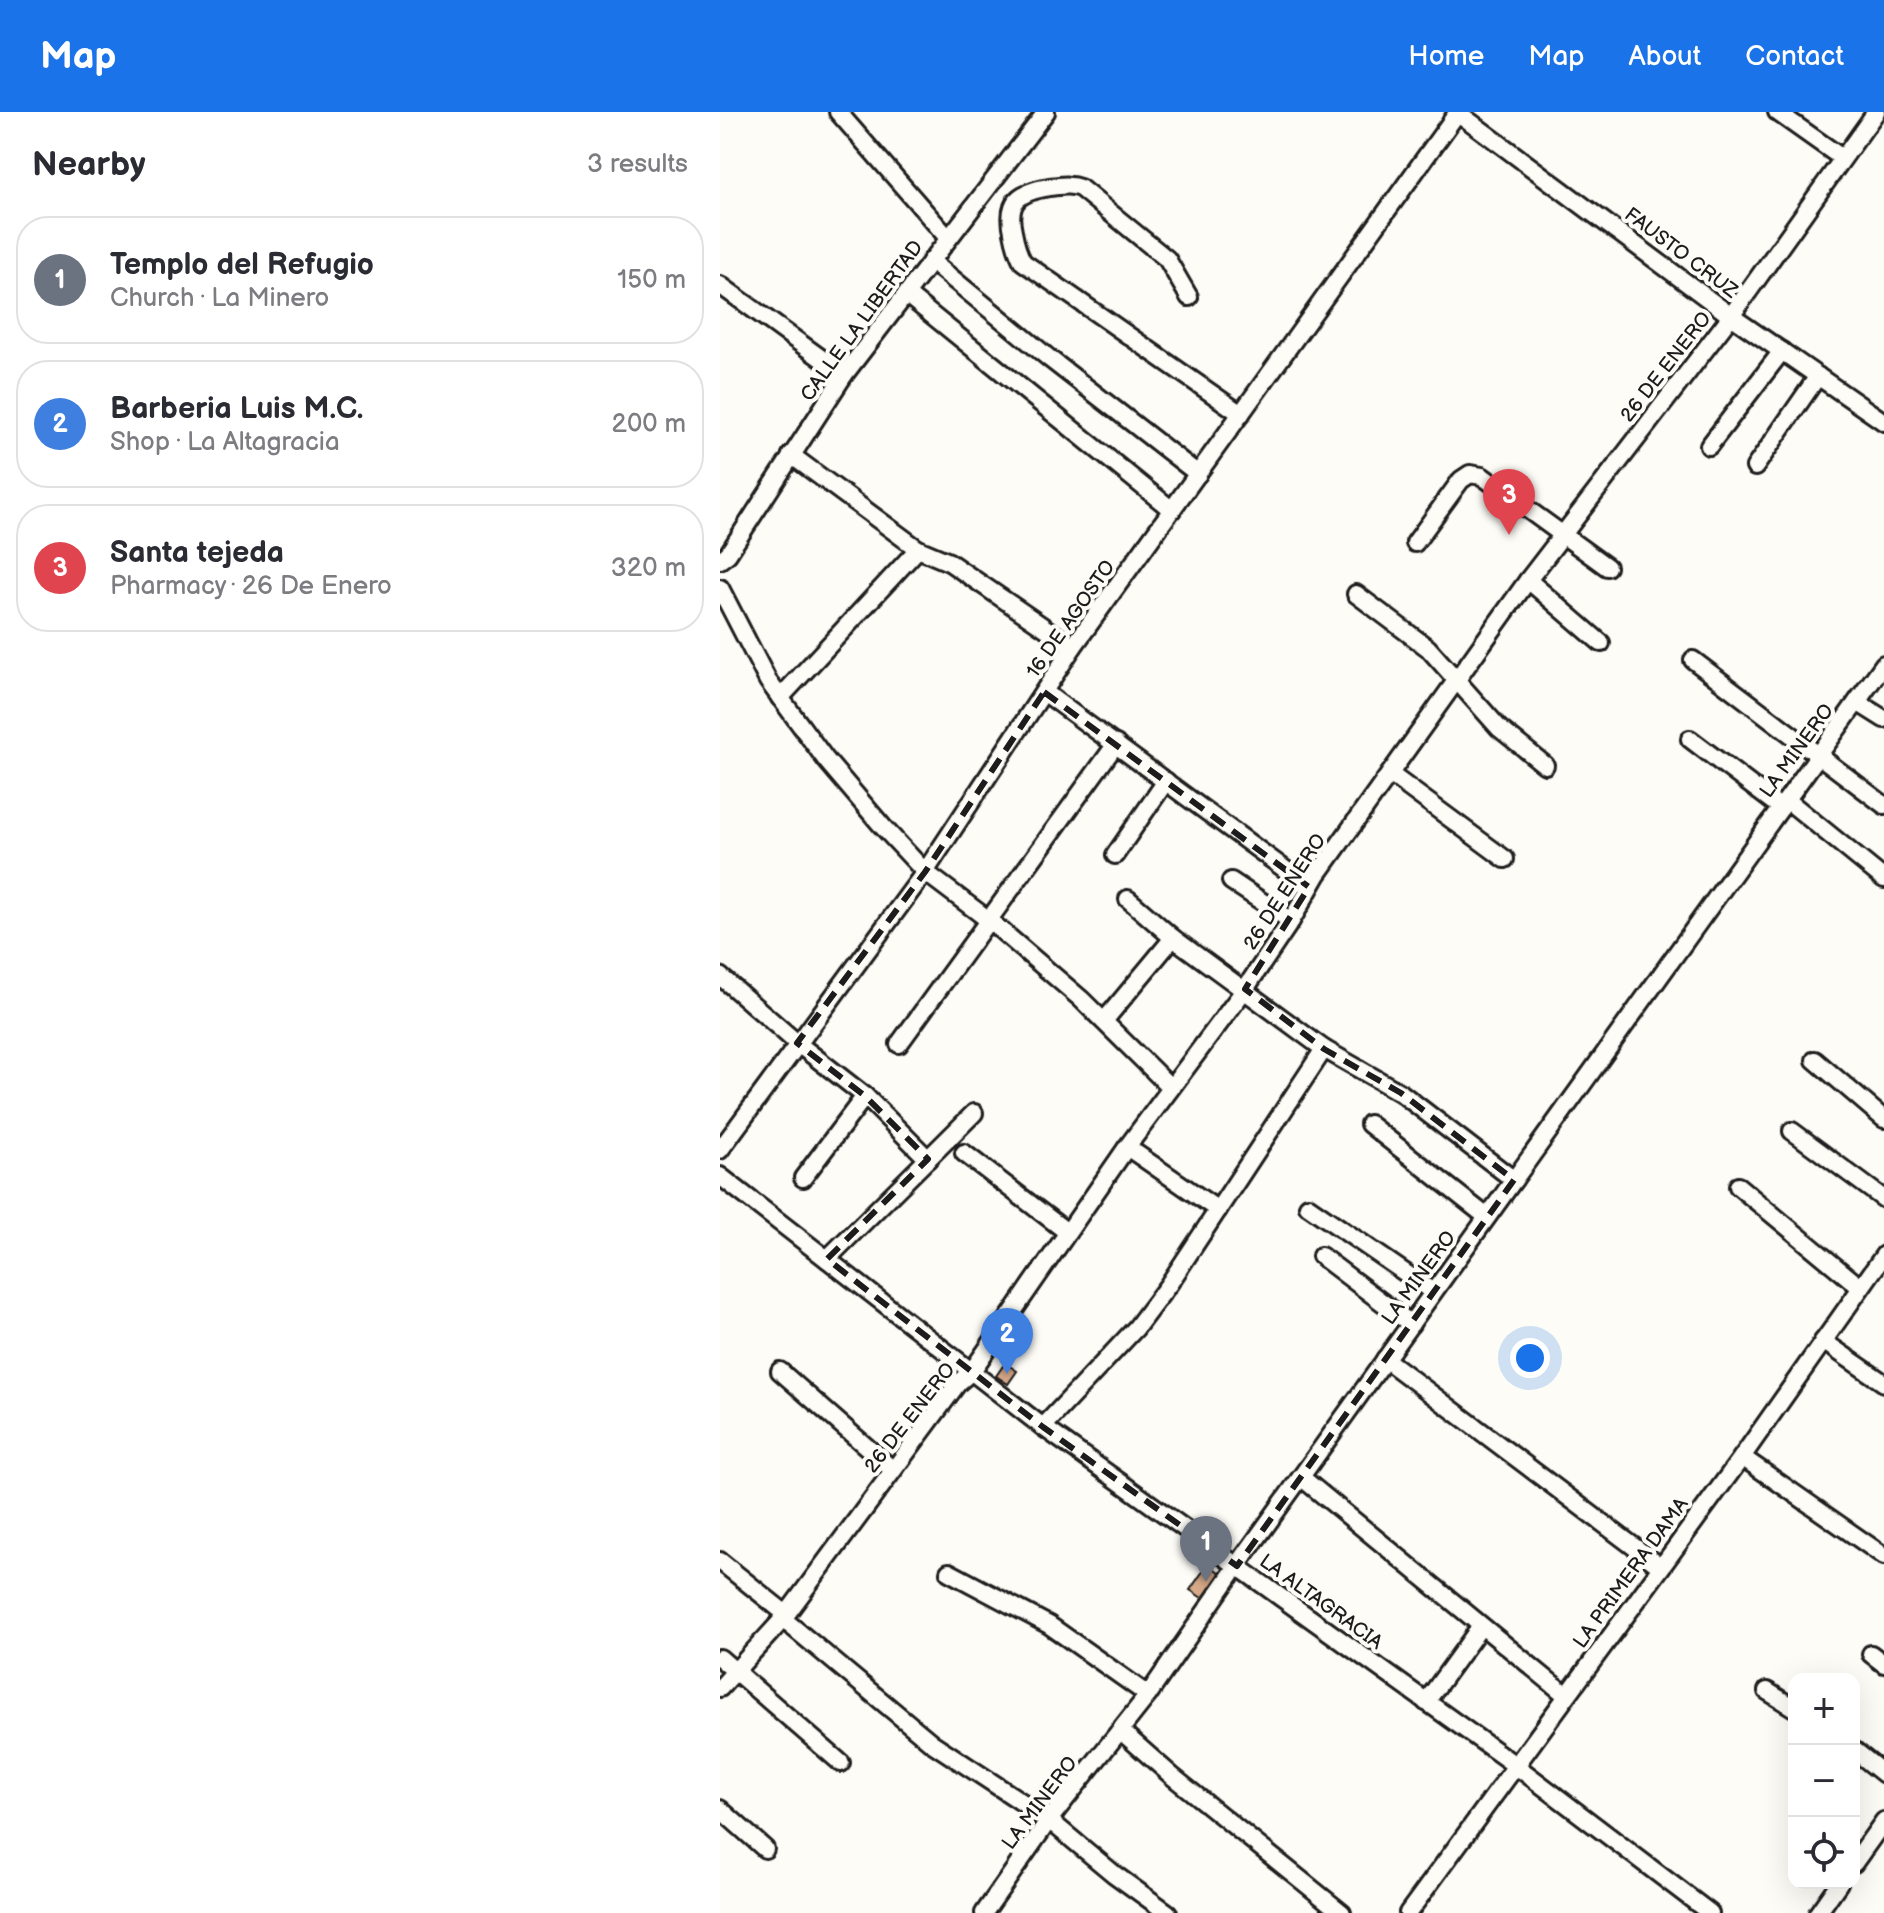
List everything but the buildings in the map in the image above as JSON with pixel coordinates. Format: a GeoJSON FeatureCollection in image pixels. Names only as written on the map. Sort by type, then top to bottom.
{"type":"FeatureCollection","features":[{"type":"Feature","properties":{"kind":"street"},"geometry":{"type":"LineString","coordinates":[[838,112],[948,238]]}},
{"type":"Feature","properties":{"kind":"street","name":"CALLE LA LIBERTAD"},"geometry":{"type":"LineString","coordinates":[[720,560],[728,554],[844,375],[1046,112]]}},
{"type":"Feature","properties":{"kind":"street","name":"FAUSTO CRUZ"},"geometry":{"type":"LineString","coordinates":[[1457,112],[1731,316],[1884,422]]}},
{"type":"Feature","properties":{"kind":"street","name":"16 DE AGOSTO"},"geometry":{"type":"LineString","coordinates":[[720,1150],[925,872],[1073,647],[1457,112]]}},
{"type":"Feature","properties":{"kind":"street"},"geometry":{"type":"LineString","coordinates":[[1777,112],[1842,158]]}},
{"type":"Feature","properties":{"kind":"street","name":"26 DE ENERO"},"geometry":{"type":"LineString","coordinates":[[720,1688],[784,1616],[958,1383],[972,1371],[1127,1147],[1245,989],[1291,921],[1309,887],[1455,681],[1528,580],[1731,316],[1876,112]]}},
{"type":"Feature","properties":{"kind":"street"},"geometry":{"type":"LineString","coordinates":[[1189,297],[1167,259],[1080,188],[1069,184],[1031,190],[1019,197],[1012,207],[1009,217],[1017,252],[1023,262],[1241,414]]}},
{"type":"Feature","properties":{"kind":"street"},"geometry":{"type":"LineString","coordinates":[[931,261],[1198,474]]}},
{"type":"Feature","properties":{"kind":"street"},"geometry":{"type":"LineString","coordinates":[[720,285],[844,375]]}},
{"type":"Feature","properties":{"kind":"street"},"geometry":{"type":"LineString","coordinates":[[906,294],[1172,510]]}},
{"type":"Feature","properties":{"kind":"street"},"geometry":{"type":"LineString","coordinates":[[1709,446],[1782,351]]}},
{"type":"Feature","properties":{"kind":"street"},"geometry":{"type":"LineString","coordinates":[[1755,467],[1818,376]]}},
{"type":"Feature","properties":{"kind":"street"},"geometry":{"type":"LineString","coordinates":[[791,455],[918,549],[949,562],[1073,647]]}},
{"type":"Feature","properties":{"kind":"street"},"geometry":{"type":"LineString","coordinates":[[1415,543],[1461,480],[1470,474],[1482,476],[1607,567]]}},
{"type":"Feature","properties":{"kind":"street"},"geometry":{"type":"LineString","coordinates":[[780,698],[918,549]]}},
{"type":"Feature","properties":{"kind":"street"},"geometry":{"type":"LineString","coordinates":[[1528,580],[1601,643]]}},
{"type":"Feature","properties":{"kind":"street"},"geometry":{"type":"LineString","coordinates":[[720,588],[780,698],[826,760],[925,872],[990,921],[1104,1021],[1170,1087]]}},
{"type":"Feature","properties":{"kind":"street"},"geometry":{"type":"LineString","coordinates":[[1356,594],[1428,648],[1499,728],[1545,765]]}},
{"type":"Feature","properties":{"kind":"street"},"geometry":{"type":"LineString","coordinates":[[1693,660],[1884,805]]}},
{"type":"Feature","properties":{"kind":"street","name":"LA MINERO"},"geometry":{"type":"LineString","coordinates":[[984,1913],[1049,1820],[1148,1695],[1237,1566],[1884,664]]}},
{"type":"Feature","properties":{"kind":"street"},"geometry":{"type":"LineString","coordinates":[[1044,692],[1309,887]]}},
{"type":"Feature","properties":{"kind":"street"},"geometry":{"type":"LineString","coordinates":[[1857,702],[1884,719]]}},
{"type":"Feature","properties":{"kind":"street"},"geometry":{"type":"LineString","coordinates":[[1690,739],[1884,879]]}},
{"type":"Feature","properties":{"kind":"street"},"geometry":{"type":"LineString","coordinates":[[899,1044],[1116,744]]}},
{"type":"Feature","properties":{"kind":"street"},"geometry":{"type":"LineString","coordinates":[[1390,774],[1505,859]]}},
{"type":"Feature","properties":{"kind":"street"},"geometry":{"type":"LineString","coordinates":[[1115,855],[1166,781]]}},
{"type":"Feature","properties":{"kind":"street"},"geometry":{"type":"LineString","coordinates":[[1231,881],[1291,921]]}},
{"type":"Feature","properties":{"kind":"street"},"geometry":{"type":"LineString","coordinates":[[1128,899],[1173,938],[1324,1049],[1401,1093],[1514,1180]]}},
{"type":"Feature","properties":{"kind":"street"},"geometry":{"type":"LineString","coordinates":[[1104,1021],[1173,938]]}},
{"type":"Feature","properties":{"kind":"street"},"geometry":{"type":"LineString","coordinates":[[720,976],[797,1043],[865,1096],[928,1159]]}},
{"type":"Feature","properties":{"kind":"street"},"geometry":{"type":"LineString","coordinates":[[1043,1427],[1136,1328],[1324,1049]]}},
{"type":"Feature","properties":{"kind":"street"},"geometry":{"type":"LineString","coordinates":[[1815,1060],[1884,1119]]}},
{"type":"Feature","properties":{"kind":"street"},"geometry":{"type":"LineString","coordinates":[[803,1178],[865,1096]]}},
{"type":"Feature","properties":{"kind":"street"},"geometry":{"type":"LineString","coordinates":[[827,1259],[974,1113]]}},
{"type":"Feature","properties":{"kind":"street"},"geometry":{"type":"LineString","coordinates":[[1369,1124],[1487,1217]]}},
{"type":"Feature","properties":{"kind":"street"},"geometry":{"type":"LineString","coordinates":[[1792,1131],[1884,1199]]}},
{"type":"Feature","properties":{"kind":"street"},"geometry":{"type":"LineString","coordinates":[[1127,1147],[1218,1210]]}},
{"type":"Feature","properties":{"kind":"street"},"geometry":{"type":"LineString","coordinates":[[964,1153],[1067,1232]]}},
{"type":"Feature","properties":{"kind":"street","name":"LA ALTAGRACIA"},"geometry":{"type":"LineString","coordinates":[[720,1176],[1043,1427],[1515,1765],[1710,1913]]}},
{"type":"Feature","properties":{"kind":"street"},"geometry":{"type":"LineString","coordinates":[[1738,1186],[1860,1287]]}},
{"type":"Feature","properties":{"kind":"street"},"geometry":{"type":"LineString","coordinates":[[1308,1206],[1433,1292]]}},
{"type":"Feature","properties":{"kind":"street","name":"LA PRIMERA DAMA"},"geometry":{"type":"LineString","coordinates":[[1408,1913],[1742,1457],[1884,1255]]}},
{"type":"Feature","properties":{"kind":"street"},"geometry":{"type":"LineString","coordinates":[[1321,1256],[1411,1324]]}},
{"type":"Feature","properties":{"kind":"street"},"geometry":{"type":"LineString","coordinates":[[1823,1341],[1884,1383]]}},
{"type":"Feature","properties":{"kind":"street"},"geometry":{"type":"LineString","coordinates":[[1385,1359],[1661,1567]]}},
{"type":"Feature","properties":{"kind":"street"},"geometry":{"type":"LineString","coordinates":[[780,1371],[893,1470]]}},
{"type":"Feature","properties":{"kind":"street"},"geometry":{"type":"LineString","coordinates":[[1742,1457],[1884,1556]]}},
{"type":"Feature","properties":{"kind":"street"},"geometry":{"type":"LineString","coordinates":[[1301,1477],[1566,1695]]}},
{"type":"Feature","properties":{"kind":"street"},"geometry":{"type":"LineString","coordinates":[[720,1561],[932,1743],[1049,1820],[1114,1874],[1168,1913]]}},
{"type":"Feature","properties":{"kind":"street"},"geometry":{"type":"LineString","coordinates":[[949,1572],[1049,1625],[1148,1695]]}},
{"type":"Feature","properties":{"kind":"street"},"geometry":{"type":"LineString","coordinates":[[1426,1702],[1481,1626]]}},
{"type":"Feature","properties":{"kind":"street"},"geometry":{"type":"LineString","coordinates":[[720,1658],[841,1763]]}},
{"type":"Feature","properties":{"kind":"street"},"geometry":{"type":"LineString","coordinates":[[1767,1691],[1788,1704]]}},
{"type":"Feature","properties":{"kind":"street"},"geometry":{"type":"LineString","coordinates":[[1121,1731],[1342,1913]]}},
{"type":"Feature","properties":{"kind":"street"},"geometry":{"type":"LineString","coordinates":[[1860,1755],[1884,1774]]}},
{"type":"Feature","properties":{"kind":"street"},"geometry":{"type":"LineString","coordinates":[[720,1809],[765,1849]]}},
{"type":"Feature","properties":{"kind":"street"},"geometry":{"type":"LineString","coordinates":[[1860,1855],[1884,1821]]}},
{"type":"Feature","properties":{"kind":"street"},"geometry":{"type":"LineString","coordinates":[[1818,1913],[1835,1889]]}},
{"type":"Feature","properties":{"kind":"highlighted area"},"geometry":{"type":"Polygon","coordinates":[[[1044,692],[1309,887],[1245,989],[1324,1049],[1401,1093],[1514,1180],[1237,1566],[1043,1427],[827,1259],[928,1159],[865,1096],[797,1043],[925,872],[1044,692]]]}},
{"type":"Feature","properties":{"kind":"place","name":"Santa tejeda"},"geometry":{"type":"Point","coordinates":[1509,535]}},
{"type":"Feature","properties":{"kind":"place","name":"Barberia Luis M.C."},"geometry":{"type":"Point","coordinates":[1007,1374]}},
{"type":"Feature","properties":{"kind":"place","name":"Templo del Refugio"},"geometry":{"type":"Point","coordinates":[1206,1582]}}]}
